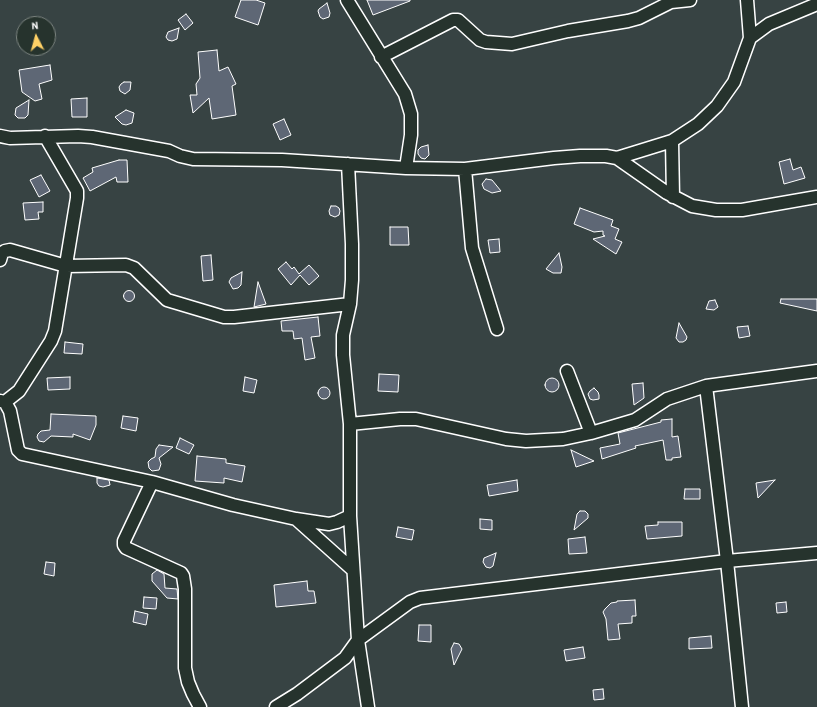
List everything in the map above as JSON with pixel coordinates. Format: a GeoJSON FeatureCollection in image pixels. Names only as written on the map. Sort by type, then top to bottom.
{"type":"FeatureCollection","features":[{"type":"Feature","properties":{"kind":"street"},"geometry":{"type":"LineString","coordinates":[[347,0],[405,94],[411,114],[411,135],[406,168]]}},
{"type":"Feature","properties":{"kind":"street"},"geometry":{"type":"LineString","coordinates":[[381,57],[453,20],[458,20],[480,40],[486,42],[512,44],[568,31],[628,21],[639,18],[671,2],[690,0]]}},
{"type":"Feature","properties":{"kind":"street"},"geometry":{"type":"LineString","coordinates":[[616,158],[672,141],[698,124],[717,106],[734,82],[750,38],[747,0]]}},
{"type":"Feature","properties":{"kind":"street"},"geometry":{"type":"LineString","coordinates":[[750,38],[769,24],[817,4]]}},
{"type":"Feature","properties":{"kind":"street"},"geometry":{"type":"LineString","coordinates":[[0,136],[10,138],[45,136],[92,137],[170,151],[180,156],[193,159],[282,160],[406,168],[465,169],[580,156],[606,156],[616,158],[673,196],[692,206],[716,210],[742,210],[817,197]]}},
{"type":"Feature","properties":{"kind":"street"},"geometry":{"type":"LineString","coordinates":[[45,136],[76,191],[77,198],[55,331],[51,341],[19,391],[3,402],[10,411],[18,450],[22,454],[152,482],[233,505],[296,519],[329,524],[350,516]]}},
{"type":"Feature","properties":{"kind":"street"},"geometry":{"type":"LineString","coordinates":[[672,141],[673,196]]}},
{"type":"Feature","properties":{"kind":"street"},"geometry":{"type":"LineString","coordinates":[[348,164],[352,244],[350,304],[343,334],[343,348],[350,424],[350,516],[353,570],[358,640],[368,707]]}},
{"type":"Feature","properties":{"kind":"street"},"geometry":{"type":"LineString","coordinates":[[465,169],[472,248],[497,329]]}},
{"type":"Feature","properties":{"kind":"street"},"geometry":{"type":"LineString","coordinates":[[0,260],[2,253],[10,250],[66,266],[126,265],[134,268],[167,300],[224,317],[350,304]]}},
{"type":"Feature","properties":{"kind":"street"},"geometry":{"type":"LineString","coordinates":[[566,371],[591,433]]}},
{"type":"Feature","properties":{"kind":"street"},"geometry":{"type":"LineString","coordinates":[[350,424],[400,419],[416,420],[506,439],[526,441],[563,439],[591,433],[635,420],[667,399],[706,386],[817,371]]}},
{"type":"Feature","properties":{"kind":"street"},"geometry":{"type":"LineString","coordinates":[[706,386],[727,561],[742,707]]}},
{"type":"Feature","properties":{"kind":"street"},"geometry":{"type":"LineString","coordinates":[[152,482],[124,541],[124,545],[126,548],[181,573],[183,576],[185,589],[185,668],[192,694],[200,707]]}},
{"type":"Feature","properties":{"kind":"street"},"geometry":{"type":"LineString","coordinates":[[296,519],[353,570]]}},
{"type":"Feature","properties":{"kind":"street"},"geometry":{"type":"LineString","coordinates":[[276,707],[297,694],[345,658],[358,640],[410,602],[420,598],[727,561],[817,553]]}},
{"type":"Feature","properties":{"kind":"building"},"geometry":{"type":"Polygon","coordinates":[[[241,0],[256,0],[265,3],[258,25],[235,17],[241,0]]]}},
{"type":"Feature","properties":{"kind":"building"},"geometry":{"type":"Polygon","coordinates":[[[367,0],[410,0],[410,1],[373,15],[367,0]]]}},
{"type":"Feature","properties":{"kind":"building"},"geometry":{"type":"Polygon","coordinates":[[[327,3],[330,13],[329,17],[323,19],[320,17],[318,11],[327,3]]]}},
{"type":"Feature","properties":{"kind":"building"},"geometry":{"type":"Polygon","coordinates":[[[186,14],[193,23],[185,30],[178,20],[186,14]]]}},
{"type":"Feature","properties":{"kind":"building"},"geometry":{"type":"Polygon","coordinates":[[[179,28],[177,39],[172,41],[168,40],[166,37],[168,32],[179,28]]]}},
{"type":"Feature","properties":{"kind":"building"},"geometry":{"type":"Polygon","coordinates":[[[217,50],[219,71],[228,67],[236,84],[232,86],[236,115],[212,119],[209,98],[193,113],[190,95],[197,95],[196,84],[200,78],[198,52],[217,50]]]}},
{"type":"Feature","properties":{"kind":"building"},"geometry":{"type":"Polygon","coordinates":[[[50,65],[52,80],[39,84],[42,99],[35,101],[22,92],[19,70],[50,65]]]}},
{"type":"Feature","properties":{"kind":"building"},"geometry":{"type":"Polygon","coordinates":[[[124,82],[131,82],[130,90],[125,94],[120,91],[119,87],[124,82]]]}},
{"type":"Feature","properties":{"kind":"building"},"geometry":{"type":"Polygon","coordinates":[[[87,98],[87,117],[72,117],[71,99],[87,98]]]}},
{"type":"Feature","properties":{"kind":"building"},"geometry":{"type":"Polygon","coordinates":[[[29,100],[28,115],[25,118],[18,118],[15,115],[16,108],[29,100]]]}},
{"type":"Feature","properties":{"kind":"building"},"geometry":{"type":"Polygon","coordinates":[[[126,110],[134,113],[132,123],[126,125],[122,124],[115,117],[126,110]]]}},
{"type":"Feature","properties":{"kind":"building"},"geometry":{"type":"Polygon","coordinates":[[[284,119],[291,135],[280,140],[273,124],[284,119]]]}},
{"type":"Feature","properties":{"kind":"building"},"geometry":{"type":"Polygon","coordinates":[[[428,145],[429,155],[425,159],[421,158],[418,154],[418,150],[421,147],[428,145]]]}},
{"type":"Feature","properties":{"kind":"building"},"geometry":{"type":"Polygon","coordinates":[[[790,159],[793,170],[801,167],[805,178],[784,184],[779,162],[790,159]]]}},
{"type":"Feature","properties":{"kind":"building"},"geometry":{"type":"Polygon","coordinates":[[[119,160],[127,160],[128,182],[117,182],[116,177],[90,191],[83,178],[93,172],[92,168],[119,160]]]}},
{"type":"Feature","properties":{"kind":"building"},"geometry":{"type":"Polygon","coordinates":[[[41,175],[50,191],[39,197],[30,180],[41,175]]]}},
{"type":"Feature","properties":{"kind":"building"},"geometry":{"type":"Polygon","coordinates":[[[486,179],[492,180],[501,191],[492,193],[484,189],[482,184],[486,179]]]}},
{"type":"Feature","properties":{"kind":"building"},"geometry":{"type":"Polygon","coordinates":[[[43,202],[43,212],[38,212],[39,219],[25,220],[23,203],[43,202]]]}},
{"type":"Feature","properties":{"kind":"building"},"geometry":{"type":"Polygon","coordinates":[[[331,206],[336,206],[339,208],[339,215],[335,217],[330,215],[329,211],[331,206]]]}},
{"type":"Feature","properties":{"kind":"building"},"geometry":{"type":"Polygon","coordinates":[[[580,208],[613,220],[611,226],[619,229],[615,239],[622,242],[616,254],[593,239],[605,236],[603,235],[603,231],[594,232],[574,224],[580,208]]]}},
{"type":"Feature","properties":{"kind":"building"},"geometry":{"type":"Polygon","coordinates":[[[390,227],[408,227],[409,245],[390,245],[390,227]]]}},
{"type":"Feature","properties":{"kind":"building"},"geometry":{"type":"Polygon","coordinates":[[[499,239],[500,252],[490,253],[488,240],[499,239]]]}},
{"type":"Feature","properties":{"kind":"building"},"geometry":{"type":"Polygon","coordinates":[[[559,253],[562,267],[561,273],[553,273],[546,269],[559,253]]]}},
{"type":"Feature","properties":{"kind":"building"},"geometry":{"type":"Polygon","coordinates":[[[211,255],[213,280],[203,281],[201,256],[211,255]]]}},
{"type":"Feature","properties":{"kind":"building"},"geometry":{"type":"Polygon","coordinates":[[[286,262],[292,269],[294,267],[299,274],[309,265],[319,276],[309,285],[300,275],[291,285],[278,269],[286,262]]]}},
{"type":"Feature","properties":{"kind":"building"},"geometry":{"type":"Polygon","coordinates":[[[242,272],[241,285],[238,288],[233,289],[229,282],[231,278],[242,272]]]}},
{"type":"Feature","properties":{"kind":"building"},"geometry":{"type":"Polygon","coordinates":[[[258,282],[266,304],[254,307],[258,282]]]}},
{"type":"Feature","properties":{"kind":"building"},"geometry":{"type":"Polygon","coordinates":[[[127,291],[131,291],[133,292],[133,300],[127,301],[124,298],[124,294],[127,291]]]}},
{"type":"Feature","properties":{"kind":"building"},"geometry":{"type":"Polygon","coordinates":[[[781,299],[817,299],[817,311],[780,303],[781,299]]]}},
{"type":"Feature","properties":{"kind":"building"},"geometry":{"type":"Polygon","coordinates":[[[715,300],[718,307],[714,310],[706,309],[709,301],[715,300]]]}},
{"type":"Feature","properties":{"kind":"building"},"geometry":{"type":"Polygon","coordinates":[[[318,317],[320,336],[311,337],[315,358],[305,360],[302,338],[294,339],[293,331],[282,331],[281,321],[318,317]]]}},
{"type":"Feature","properties":{"kind":"building"},"geometry":{"type":"Polygon","coordinates":[[[679,323],[687,337],[683,342],[679,342],[676,338],[679,323]]]}},
{"type":"Feature","properties":{"kind":"building"},"geometry":{"type":"Polygon","coordinates":[[[748,326],[750,336],[739,338],[737,327],[748,326]]]}},
{"type":"Feature","properties":{"kind":"building"},"geometry":{"type":"Polygon","coordinates":[[[65,342],[83,344],[82,354],[64,353],[65,342]]]}},
{"type":"Feature","properties":{"kind":"building"},"geometry":{"type":"Polygon","coordinates":[[[379,374],[399,375],[398,392],[378,391],[379,374]]]}},
{"type":"Feature","properties":{"kind":"building"},"geometry":{"type":"Polygon","coordinates":[[[70,377],[70,389],[48,390],[47,378],[70,377]]]}},
{"type":"Feature","properties":{"kind":"building"},"geometry":{"type":"Polygon","coordinates":[[[245,377],[257,380],[254,393],[243,391],[245,377]]]}},
{"type":"Feature","properties":{"kind":"building"},"geometry":{"type":"Polygon","coordinates":[[[552,378],[557,380],[559,385],[557,390],[552,392],[547,390],[545,385],[547,380],[552,378]]]}},
{"type":"Feature","properties":{"kind":"building"},"geometry":{"type":"Polygon","coordinates":[[[643,383],[644,398],[634,405],[632,384],[643,383]]]}},
{"type":"Feature","properties":{"kind":"building"},"geometry":{"type":"Polygon","coordinates":[[[324,387],[328,389],[330,393],[328,397],[324,399],[320,397],[318,393],[320,389],[324,387]]]}},
{"type":"Feature","properties":{"kind":"building"},"geometry":{"type":"Polygon","coordinates":[[[594,388],[598,392],[599,399],[590,399],[588,394],[594,388]]]}},
{"type":"Feature","properties":{"kind":"building"},"geometry":{"type":"Polygon","coordinates":[[[51,414],[96,416],[96,425],[90,440],[73,434],[73,437],[51,436],[44,442],[39,441],[37,437],[41,431],[50,430],[51,414]]]}},
{"type":"Feature","properties":{"kind":"building"},"geometry":{"type":"Polygon","coordinates":[[[123,416],[138,418],[136,431],[121,428],[123,416]]]}},
{"type":"Feature","properties":{"kind":"building"},"geometry":{"type":"Polygon","coordinates":[[[672,419],[672,437],[678,436],[681,457],[666,460],[663,440],[635,446],[636,448],[602,459],[600,448],[620,444],[618,433],[661,422],[661,420],[672,419]]]}},
{"type":"Feature","properties":{"kind":"building"},"geometry":{"type":"Polygon","coordinates":[[[180,438],[194,445],[189,454],[176,448],[180,438]]]}},
{"type":"Feature","properties":{"kind":"building"},"geometry":{"type":"Polygon","coordinates":[[[159,445],[173,447],[159,458],[161,464],[159,470],[152,471],[149,468],[148,462],[155,457],[156,449],[159,445]]]}},
{"type":"Feature","properties":{"kind":"building"},"geometry":{"type":"Polygon","coordinates":[[[571,450],[594,461],[576,467],[571,450]]]}},
{"type":"Feature","properties":{"kind":"building"},"geometry":{"type":"Polygon","coordinates":[[[197,456],[226,459],[226,463],[245,466],[242,482],[224,478],[224,483],[195,481],[197,456]]]}},
{"type":"Feature","properties":{"kind":"building"},"geometry":{"type":"Polygon","coordinates":[[[97,478],[109,480],[110,485],[103,487],[99,486],[97,483],[97,478]]]}},
{"type":"Feature","properties":{"kind":"building"},"geometry":{"type":"Polygon","coordinates":[[[517,480],[518,491],[489,496],[487,485],[517,480]]]}},
{"type":"Feature","properties":{"kind":"building"},"geometry":{"type":"Polygon","coordinates":[[[775,480],[758,498],[756,483],[775,480]]]}},
{"type":"Feature","properties":{"kind":"building"},"geometry":{"type":"Polygon","coordinates":[[[685,489],[700,489],[700,499],[684,499],[685,489]]]}},
{"type":"Feature","properties":{"kind":"building"},"geometry":{"type":"Polygon","coordinates":[[[580,511],[585,511],[588,514],[588,518],[574,530],[577,514],[580,511]]]}},
{"type":"Feature","properties":{"kind":"building"},"geometry":{"type":"Polygon","coordinates":[[[480,519],[492,520],[492,530],[480,529],[480,519]]]}},
{"type":"Feature","properties":{"kind":"building"},"geometry":{"type":"Polygon","coordinates":[[[658,522],[682,522],[682,536],[647,539],[645,526],[658,525],[658,522]]]}},
{"type":"Feature","properties":{"kind":"building"},"geometry":{"type":"Polygon","coordinates":[[[398,527],[414,530],[412,540],[396,537],[398,527]]]}},
{"type":"Feature","properties":{"kind":"building"},"geometry":{"type":"Polygon","coordinates":[[[585,537],[587,553],[569,554],[568,539],[585,537]]]}},
{"type":"Feature","properties":{"kind":"building"},"geometry":{"type":"Polygon","coordinates":[[[496,553],[493,566],[490,568],[486,567],[483,562],[484,558],[496,553]]]}},
{"type":"Feature","properties":{"kind":"building"},"geometry":{"type":"Polygon","coordinates":[[[46,562],[55,563],[54,576],[44,574],[46,562]]]}},
{"type":"Feature","properties":{"kind":"building"},"geometry":{"type":"Polygon","coordinates":[[[157,570],[164,574],[165,588],[177,589],[178,599],[167,598],[152,581],[152,574],[157,570]]]}},
{"type":"Feature","properties":{"kind":"building"},"geometry":{"type":"Polygon","coordinates":[[[307,581],[308,591],[314,591],[316,603],[276,607],[274,585],[307,581]]]}},
{"type":"Feature","properties":{"kind":"building"},"geometry":{"type":"Polygon","coordinates":[[[144,597],[157,598],[156,609],[143,608],[144,597]]]}},
{"type":"Feature","properties":{"kind":"building"},"geometry":{"type":"Polygon","coordinates":[[[635,600],[636,616],[632,616],[632,623],[618,624],[620,639],[608,640],[606,619],[603,612],[605,609],[611,603],[617,601],[635,600]]]}},
{"type":"Feature","properties":{"kind":"building"},"geometry":{"type":"Polygon","coordinates":[[[786,602],[787,612],[777,613],[776,603],[786,602]]]}},
{"type":"Feature","properties":{"kind":"building"},"geometry":{"type":"Polygon","coordinates":[[[135,611],[148,614],[146,625],[133,622],[135,611]]]}},
{"type":"Feature","properties":{"kind":"building"},"geometry":{"type":"Polygon","coordinates":[[[419,625],[431,625],[431,642],[418,641],[419,625]]]}},
{"type":"Feature","properties":{"kind":"building"},"geometry":{"type":"Polygon","coordinates":[[[711,636],[712,648],[689,649],[689,638],[711,636]]]}},
{"type":"Feature","properties":{"kind":"building"},"geometry":{"type":"Polygon","coordinates":[[[454,643],[459,644],[462,649],[454,665],[451,649],[454,643]]]}},
{"type":"Feature","properties":{"kind":"building"},"geometry":{"type":"Polygon","coordinates":[[[583,647],[585,658],[566,661],[564,650],[583,647]]]}},
{"type":"Feature","properties":{"kind":"building"},"geometry":{"type":"Polygon","coordinates":[[[603,689],[604,699],[594,700],[593,690],[603,689]]]}}]}
